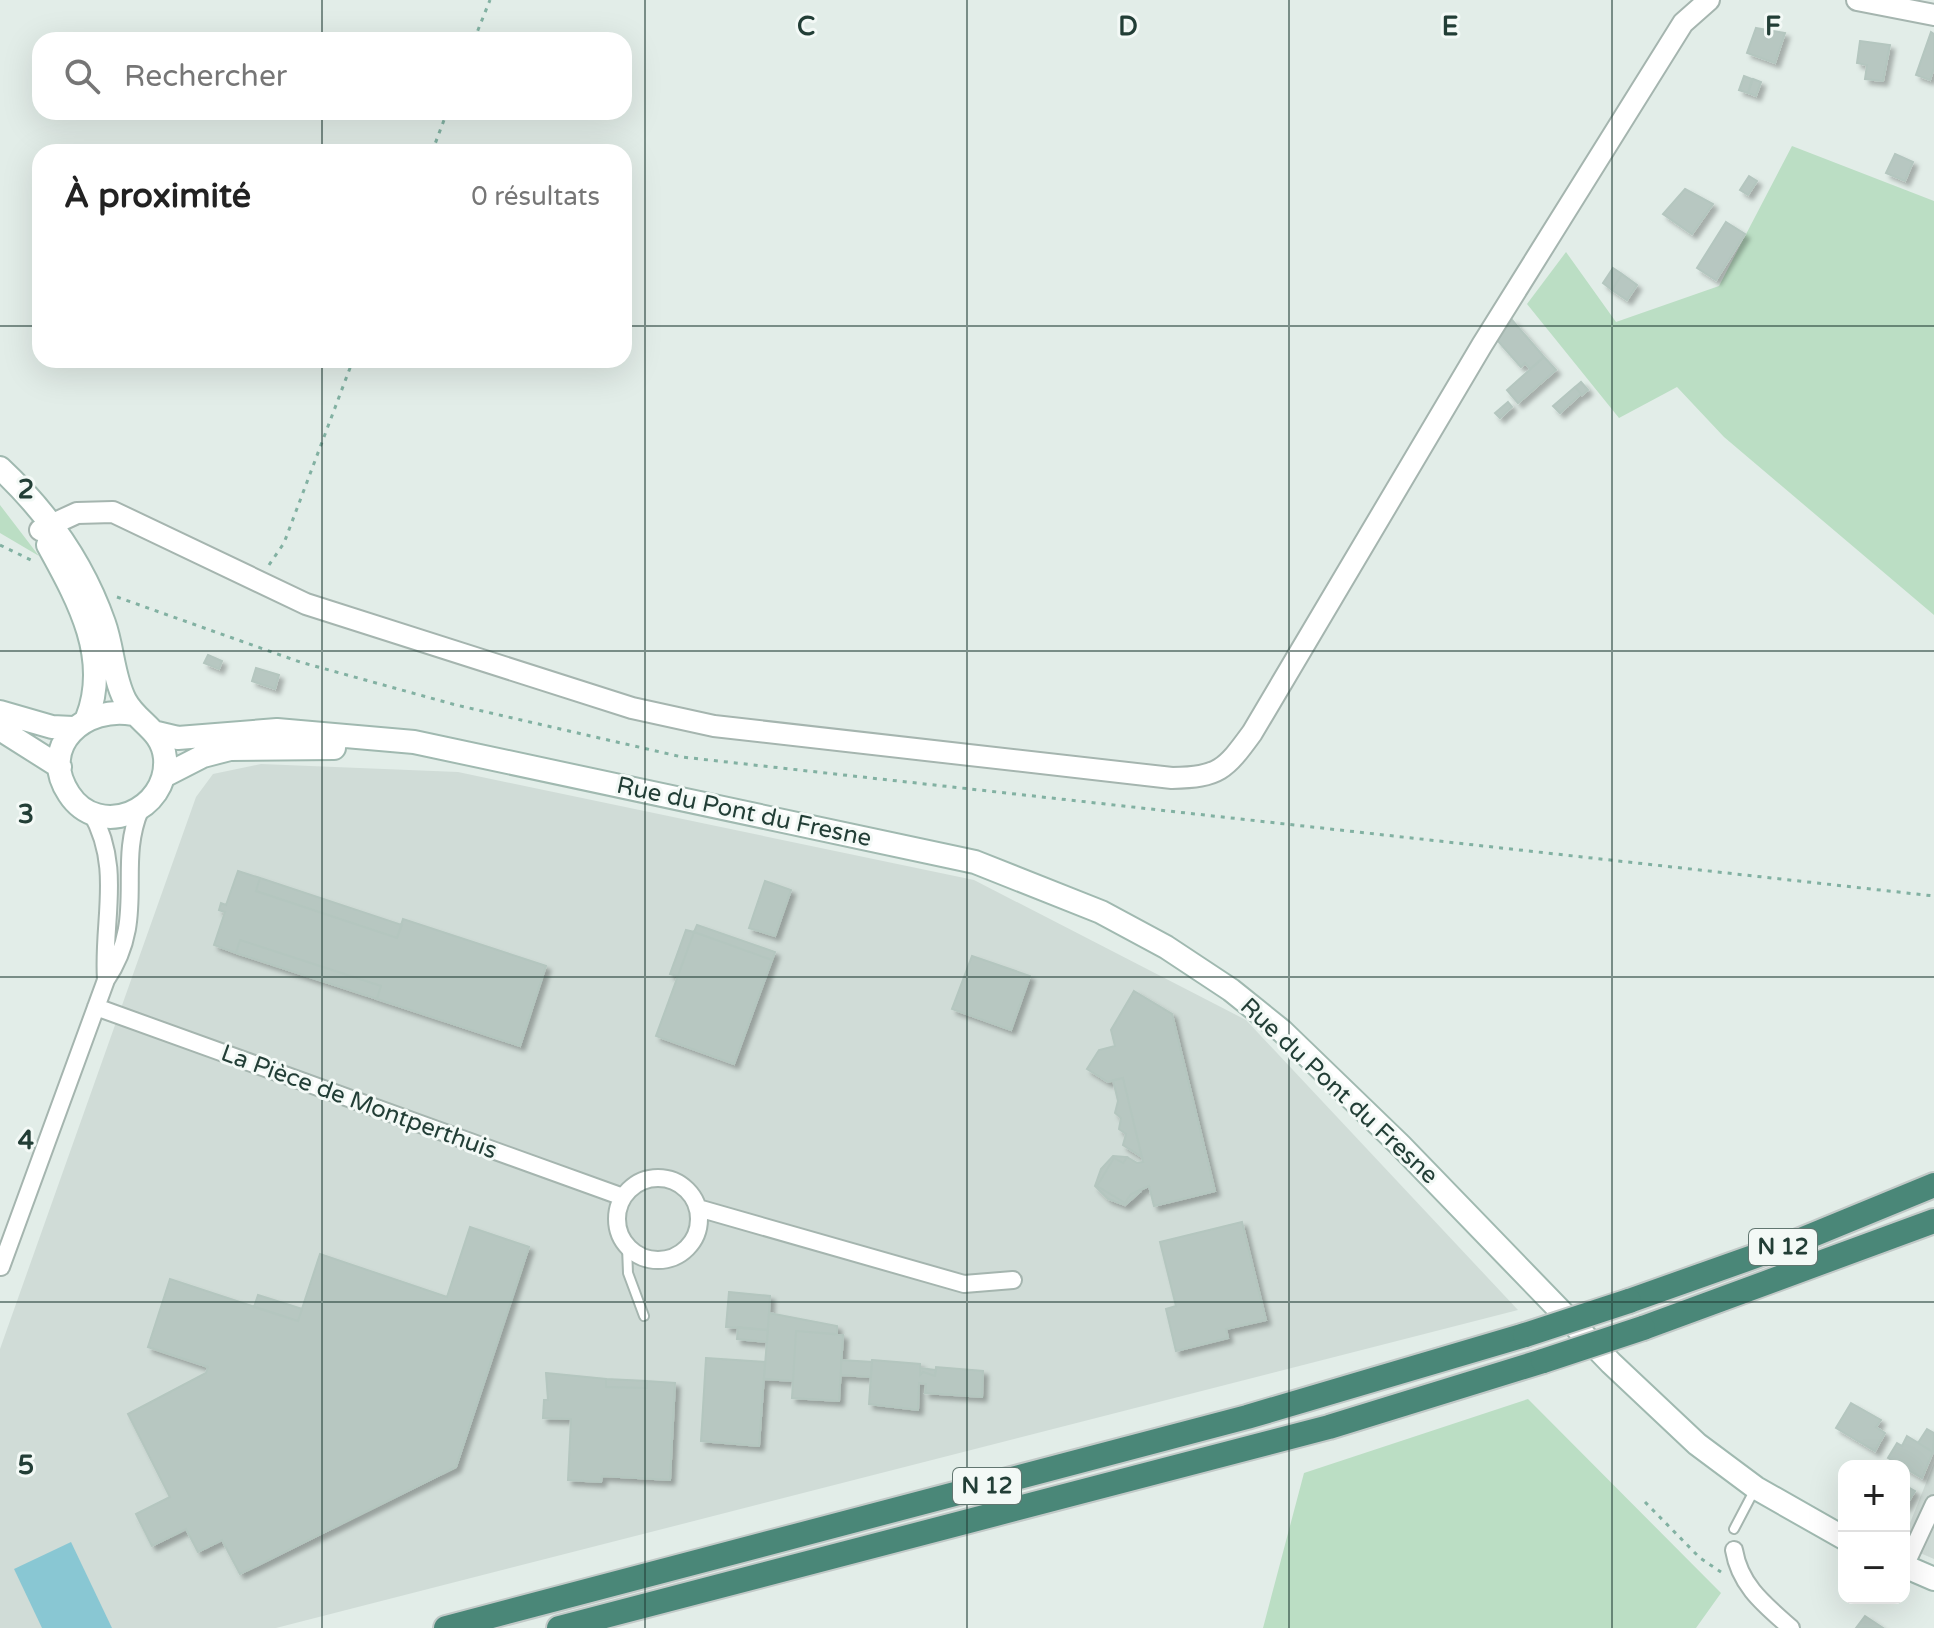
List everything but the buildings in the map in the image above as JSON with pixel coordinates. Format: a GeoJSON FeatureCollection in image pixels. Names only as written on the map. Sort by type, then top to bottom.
{"type":"FeatureCollection","features":[{"type":"Feature","properties":{"kind":"highway","name":"N 12"},"geometry":{"type":"LineString","coordinates":[[446,1628],[1247,1417],[1525,1335],[1798,1241],[1934,1185]]}},
{"type":"Feature","properties":{"kind":"highway","name":"N 12"},"geometry":{"type":"LineString","coordinates":[[559,1628],[1329,1427],[1643,1328],[1934,1221]]}},
{"type":"Feature","properties":{"kind":"main road"},"geometry":{"type":"LineString","coordinates":[[0,468],[46,527],[94,598],[113,649],[120,688],[133,714],[157,733],[165,759],[164,776],[140,810],[119,817],[91,812],[69,794],[60,767],[63,746],[93,704],[96,670],[88,624],[46,527],[0,485]]}},
{"type":"Feature","properties":{"kind":"main road"},"geometry":{"type":"LineString","coordinates":[[0,712],[52,727],[80,723],[117,711],[133,714]]}},
{"type":"Feature","properties":{"kind":"main road"},"geometry":{"type":"LineString","coordinates":[[0,729],[60,767]]}},
{"type":"Feature","properties":{"kind":"main road","name":"Rue du Pont du Fresne"},"geometry":{"type":"LineString","coordinates":[[157,733],[178,738],[231,731],[305,732],[414,742],[975,862],[1101,912],[1166,947],[1231,990],[1282,1031],[1400,1145],[1697,1444],[1756,1488],[1838,1535]]}},
{"type":"Feature","properties":{"kind":"main road","name":"Rue du Pont du Fresne"},"geometry":{"type":"LineString","coordinates":[[164,776],[203,756],[230,749],[331,748],[455,753]]}},
{"type":"Feature","properties":{"kind":"main road"},"geometry":{"type":"LineString","coordinates":[[1910,1569],[1934,1579]]}},
{"type":"Feature","properties":{"kind":"street"},"geometry":{"type":"LineString","coordinates":[[46,527],[77,513],[113,512],[145,524],[306,604],[568,690],[714,726],[1172,778],[1202,777],[1229,765],[1252,733],[1482,345],[1675,35],[1683,23],[1709,0]]}},
{"type":"Feature","properties":{"kind":"street"},"geometry":{"type":"LineString","coordinates":[[1857,0],[1925,8]]}},
{"type":"Feature","properties":{"kind":"street"},"geometry":{"type":"LineString","coordinates":[[1,1267],[106,980],[121,957],[127,932],[132,840],[140,810]]}},
{"type":"Feature","properties":{"kind":"street"},"geometry":{"type":"LineString","coordinates":[[91,812],[105,840],[112,882],[104,954],[106,980]]}},
{"type":"Feature","properties":{"kind":"street","name":"La Pièce de Montperthuis"},"geometry":{"type":"LineString","coordinates":[[96,1007],[623,1197]]}},
{"type":"Feature","properties":{"kind":"street"},"geometry":{"type":"LineString","coordinates":[[671,1179],[693,1195],[698,1208],[696,1235],[678,1255],[651,1260],[627,1247],[617,1222],[623,1197],[644,1180],[671,1179]]}},
{"type":"Feature","properties":{"kind":"street"},"geometry":{"type":"LineString","coordinates":[[698,1208],[964,1284],[1013,1280]]}},
{"type":"Feature","properties":{"kind":"street"},"geometry":{"type":"LineString","coordinates":[[1910,1554],[1934,1504]]}},
{"type":"Feature","properties":{"kind":"street"},"geometry":{"type":"LineString","coordinates":[[1734,1550],[1754,1596],[1791,1628]]}},
{"type":"Feature","properties":{"kind":"lane"},"geometry":{"type":"LineString","coordinates":[[627,1247],[628,1273],[644,1316]]}},
{"type":"Feature","properties":{"kind":"lane"},"geometry":{"type":"LineString","coordinates":[[1734,1529],[1756,1488]]}},
{"type":"Feature","properties":{"kind":"path"},"geometry":{"type":"LineString","coordinates":[[477,32],[490,0]]}},
{"type":"Feature","properties":{"kind":"path"},"geometry":{"type":"LineString","coordinates":[[435,144],[444,120]]}},
{"type":"Feature","properties":{"kind":"path"},"geometry":{"type":"LineString","coordinates":[[258,582],[284,543],[350,368]]}},
{"type":"Feature","properties":{"kind":"path"},"geometry":{"type":"LineString","coordinates":[[0,545],[36,562]]}},
{"type":"Feature","properties":{"kind":"path"},"geometry":{"type":"LineString","coordinates":[[1645,1502],[1700,1558],[1746,1583]]}},
{"type":"Feature","properties":{"kind":"shaded area"},"geometry":{"type":"Polygon","coordinates":[[[261,764],[458,772],[974,880],[1246,1020],[1518,1310],[276,1628],[0,1628],[0,1349],[196,797],[213,774],[261,764]]]}},
{"type":"Feature","properties":{"kind":"shaded area"},"geometry":{"type":"Polygon","coordinates":[[[1934,1463],[1934,1559],[1910,1549],[1910,1523],[1934,1463]]]}},
{"type":"Feature","properties":{"kind":"green space"},"geometry":{"type":"Polygon","coordinates":[[[1792,146],[1934,201],[1934,615],[1724,437],[1677,387],[1619,418],[1527,304],[1566,252],[1616,322],[1719,286],[1792,146]]]}},
{"type":"Feature","properties":{"kind":"green space"},"geometry":{"type":"Polygon","coordinates":[[[0,505],[39,556],[0,533],[0,505]]]}},
{"type":"Feature","properties":{"kind":"green space"},"geometry":{"type":"Polygon","coordinates":[[[1528,1399],[1721,1593],[1696,1628],[1263,1628],[1304,1473],[1528,1399]]]}},
{"type":"Feature","properties":{"kind":"water"},"geometry":{"type":"Polygon","coordinates":[[[71,1542],[112,1628],[42,1628],[14,1569],[71,1542]]]}}]}
